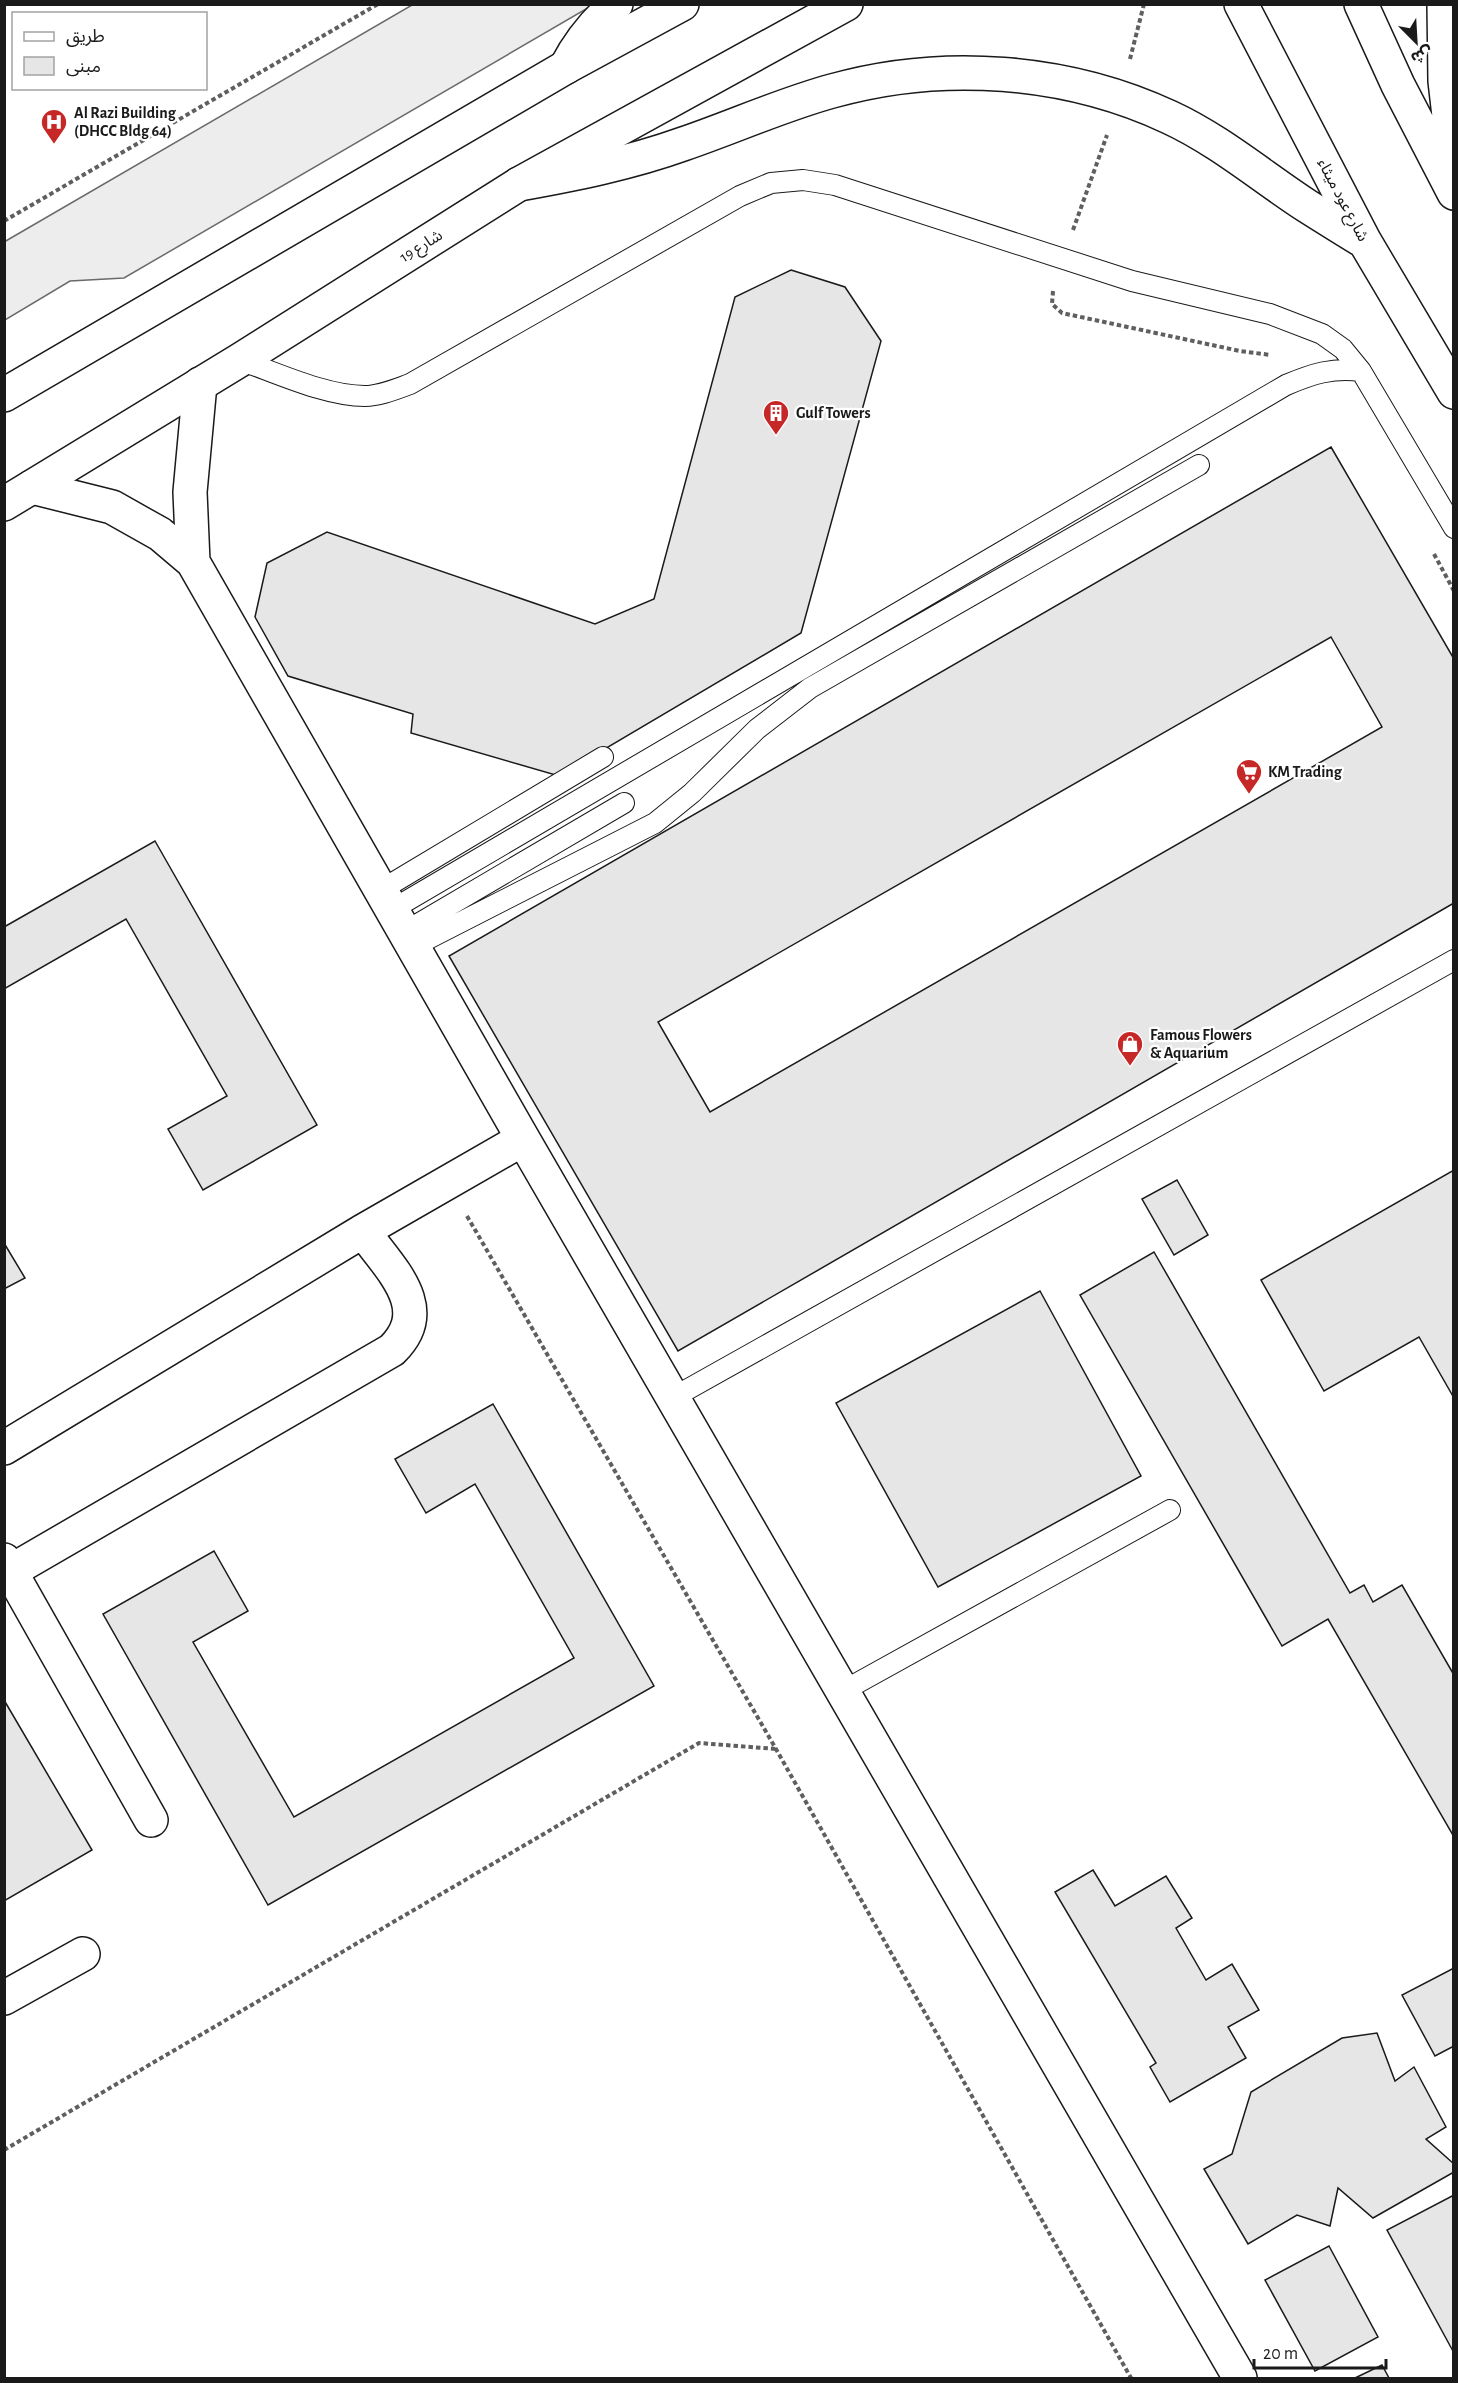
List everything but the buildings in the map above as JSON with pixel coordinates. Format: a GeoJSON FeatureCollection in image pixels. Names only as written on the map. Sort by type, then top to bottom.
{"type":"FeatureCollection","features":[{"type":"Feature","properties":{"kind":"street"},"geometry":{"type":"LineString","coordinates":[[566,67],[579,43],[596,22],[616,4]]}},
{"type":"Feature","properties":{"kind":"street"},"geometry":{"type":"LineString","coordinates":[[4,395],[566,67],[682,4]]}},
{"type":"Feature","properties":{"kind":"street","name":"شارع 19"},"geometry":{"type":"LineString","coordinates":[[4,504],[240,360],[519,184],[846,4]]}},
{"type":"Feature","properties":{"kind":"street","name":"شارع عود ميثاء"},"geometry":{"type":"LineString","coordinates":[[1241,4],[1365,242],[1454,392]]}},
{"type":"Feature","properties":{"kind":"street"},"geometry":{"type":"LineString","coordinates":[[1361,4],[1398,85],[1454,193]]}},
{"type":"Feature","properties":{"kind":"street"},"geometry":{"type":"LineString","coordinates":[[1444,4],[1445,81],[1454,160]]}},
{"type":"Feature","properties":{"kind":"street"},"geometry":{"type":"LineString","coordinates":[[519,184],[582,172],[682,145],[832,90],[911,75],[986,74],[1058,81],[1120,97],[1170,118],[1212,140],[1307,206],[1365,242]]}},
{"type":"Feature","properties":{"kind":"street"},"geometry":{"type":"LineString","coordinates":[[193,562],[190,492],[200,384]]}},
{"type":"Feature","properties":{"kind":"street"},"geometry":{"type":"LineString","coordinates":[[32,488],[112,507],[160,534],[193,562],[523,1139],[1240,2379]]}},
{"type":"Feature","properties":{"kind":"street"},"geometry":{"type":"LineString","coordinates":[[4,1448],[363,1231],[523,1139]]}},
{"type":"Feature","properties":{"kind":"street"},"geometry":{"type":"LineString","coordinates":[[151,1820],[8,1566],[392,1350],[403,1339],[410,1324],[411,1307],[406,1292],[363,1231]]}},
{"type":"Feature","properties":{"kind":"street"},"geometry":{"type":"LineString","coordinates":[[4,1998],[83,1954]]}},
{"type":"Feature","properties":{"kind":"lane"},"geometry":{"type":"LineString","coordinates":[[240,360],[346,395],[367,397],[388,392],[410,384],[711,210],[771,183],[803,180],[835,185],[1132,281],[1270,314],[1322,334],[1343,349],[1361,371],[1454,528]]}},
{"type":"Feature","properties":{"kind":"lane"},"geometry":{"type":"LineString","coordinates":[[399,919],[1286,385],[1312,374],[1341,368],[1361,371]]}},
{"type":"Feature","properties":{"kind":"lane"},"geometry":{"type":"LineString","coordinates":[[399,919],[656,823],[692,793],[757,729],[810,688],[1199,465]]}},
{"type":"Feature","properties":{"kind":"lane"},"geometry":{"type":"LineString","coordinates":[[399,919],[603,757]]}},
{"type":"Feature","properties":{"kind":"lane"},"geometry":{"type":"LineString","coordinates":[[399,919],[624,803]]}},
{"type":"Feature","properties":{"kind":"lane"},"geometry":{"type":"LineString","coordinates":[[674,1397],[1454,960]]}},
{"type":"Feature","properties":{"kind":"lane"},"geometry":{"type":"LineString","coordinates":[[843,1691],[1170,1510]]}},
{"type":"Feature","properties":{"kind":"path"},"geometry":{"type":"LineString","coordinates":[[4,221],[378,4]]}},
{"type":"Feature","properties":{"kind":"path"},"geometry":{"type":"LineString","coordinates":[[447,1181],[776,1749],[1131,2379]]}},
{"type":"Feature","properties":{"kind":"path"},"geometry":{"type":"LineString","coordinates":[[4,2150],[699,1743],[776,1749]]}},
{"type":"Feature","properties":{"kind":"shaded area"},"geometry":{"type":"Polygon","coordinates":[[[412,5],[593,5],[124,278],[70,281],[5,320],[4,242],[412,5]]]}},
{"type":"Feature","properties":{"kind":"place","name":"Al Razi Building (DHCC Bldg 64)"},"geometry":{"type":"Point","coordinates":[54,145]}},
{"type":"Feature","properties":{"kind":"place","name":"Gulf Towers"},"geometry":{"type":"Point","coordinates":[776,436]}},
{"type":"Feature","properties":{"kind":"place","name":"KM Trading"},"geometry":{"type":"Point","coordinates":[1249,795]}},
{"type":"Feature","properties":{"kind":"place","name":"Famous Flowers & Aquarium"},"geometry":{"type":"Point","coordinates":[1130,1067]}}]}
